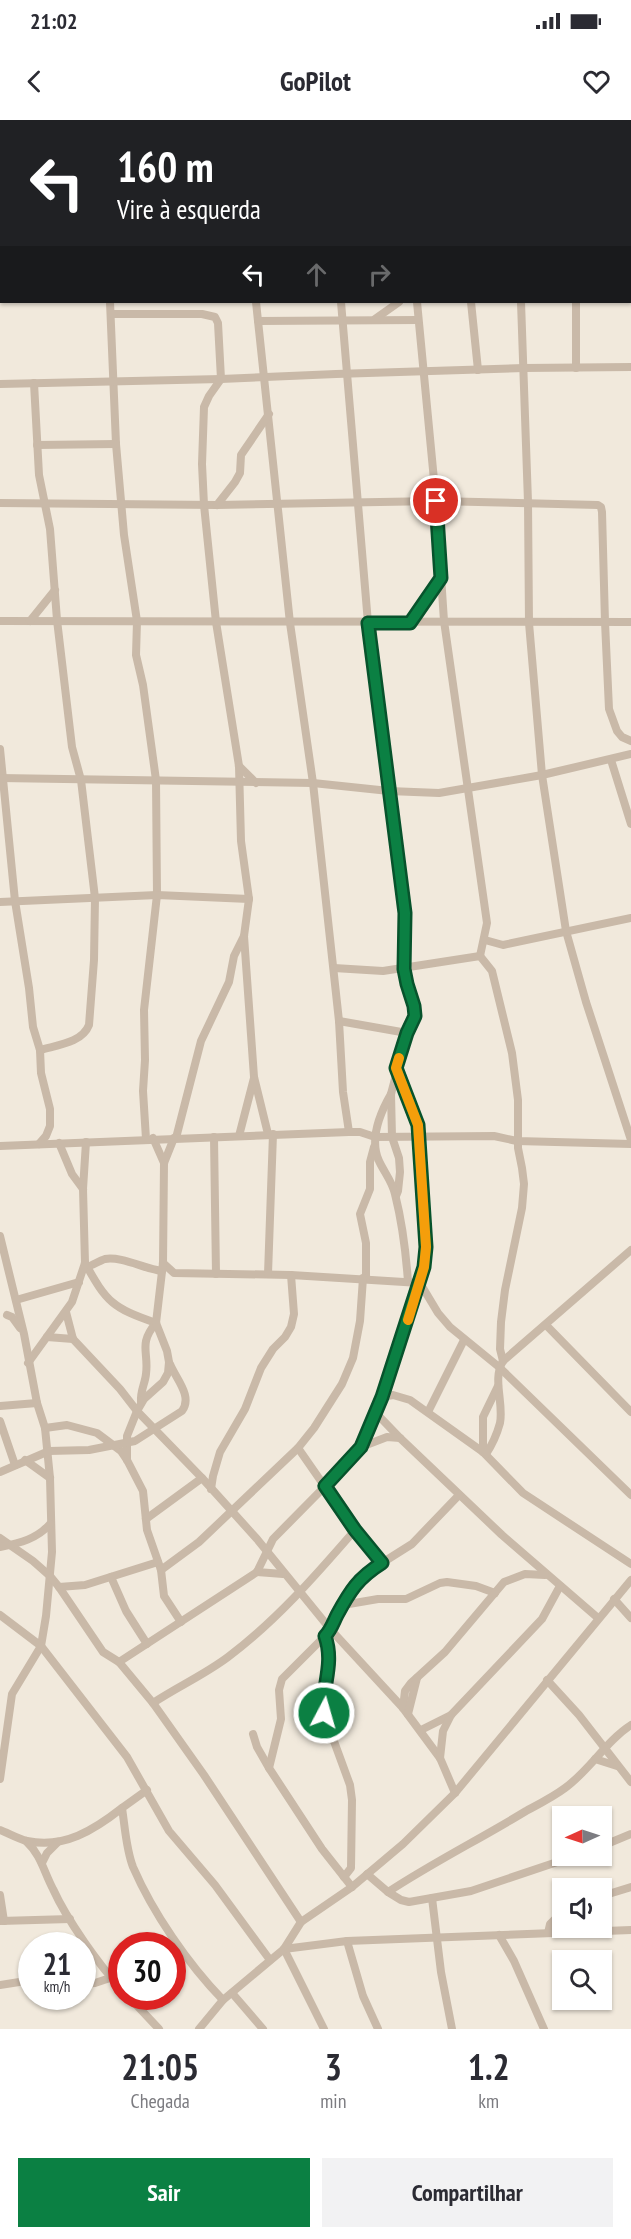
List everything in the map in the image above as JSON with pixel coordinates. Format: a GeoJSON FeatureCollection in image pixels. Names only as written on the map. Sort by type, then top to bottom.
{"type":"FeatureCollection","features":[{"type":"Feature","properties":{"kind":"street"},"geometry":{"type":"LineString","coordinates":[[110,303],[116,444],[124,535],[137,621],[136,655],[143,685],[156,780],[157,895],[144,1010],[143,1090],[150,1139],[164,1163]]}},
{"type":"Feature","properties":{"kind":"street"},"geometry":{"type":"LineString","coordinates":[[256,303],[290,622],[313,783],[334,968],[343,1092],[349,1132]]}},
{"type":"Feature","properties":{"kind":"street"},"geometry":{"type":"LineString","coordinates":[[341,303],[368,623],[405,913],[404,969],[415,1016],[396,1068],[391,1094],[392,1137],[399,1158],[400,1172],[396,1196]]}},
{"type":"Feature","properties":{"kind":"street"},"geometry":{"type":"LineString","coordinates":[[375,319],[398,303]]}},
{"type":"Feature","properties":{"kind":"street"},"geometry":{"type":"LineString","coordinates":[[417,303],[436,501],[444,621],[487,923],[480,956]]}},
{"type":"Feature","properties":{"kind":"street"},"geometry":{"type":"LineString","coordinates":[[471,303],[478,370]]}},
{"type":"Feature","properties":{"kind":"street"},"geometry":{"type":"LineString","coordinates":[[0,1146],[349,1132],[376,1140],[392,1137],[494,1136],[517,1141],[631,1142],[597,1039],[566,931],[542,776],[529,623],[528,502],[521,303]]}},
{"type":"Feature","properties":{"kind":"street"},"geometry":{"type":"LineString","coordinates":[[576,303],[576,368]]}},
{"type":"Feature","properties":{"kind":"street"},"geometry":{"type":"LineString","coordinates":[[111,314],[202,314],[215,317],[219,334],[221,379],[204,407],[204,505],[216,622],[239,766],[245,900],[244,936],[254,1077],[270,1134],[268,1274]]}},
{"type":"Feature","properties":{"kind":"street"},"geometry":{"type":"LineString","coordinates":[[258,321],[418,320]]}},
{"type":"Feature","properties":{"kind":"street"},"geometry":{"type":"LineString","coordinates":[[0,384],[265,378],[423,371],[631,368]]}},
{"type":"Feature","properties":{"kind":"street"},"geometry":{"type":"LineString","coordinates":[[34,383],[37,445],[44,503],[50,530],[57,620],[72,747],[81,780],[96,898],[89,1026],[86,1034],[78,1039],[40,1050]]}},
{"type":"Feature","properties":{"kind":"street"},"geometry":{"type":"LineString","coordinates":[[217,505],[230,490],[240,473],[241,455],[269,414]]}},
{"type":"Feature","properties":{"kind":"street"},"geometry":{"type":"LineString","coordinates":[[37,445],[116,444]]}},
{"type":"Feature","properties":{"kind":"street"},"geometry":{"type":"LineString","coordinates":[[0,503],[217,505],[436,501],[528,502],[601,507],[609,709],[613,723],[622,737],[631,741]]}},
{"type":"Feature","properties":{"kind":"street"},"geometry":{"type":"LineString","coordinates":[[410,623],[441,578]]}},
{"type":"Feature","properties":{"kind":"street"},"geometry":{"type":"LineString","coordinates":[[30,621],[55,590]]}},
{"type":"Feature","properties":{"kind":"street"},"geometry":{"type":"LineString","coordinates":[[0,621],[631,622]]}},
{"type":"Feature","properties":{"kind":"street"},"geometry":{"type":"LineString","coordinates":[[622,737],[615,759],[631,824]]}},
{"type":"Feature","properties":{"kind":"street"},"geometry":{"type":"LineString","coordinates":[[0,749],[15,901],[33,1027],[40,1050],[41,1073],[50,1109],[50,1126],[46,1136],[39,1144]]}},
{"type":"Feature","properties":{"kind":"street"},"geometry":{"type":"LineString","coordinates":[[2,778],[313,783],[389,791],[439,793],[542,776],[631,754]]}},
{"type":"Feature","properties":{"kind":"street"},"geometry":{"type":"LineString","coordinates":[[239,766],[256,783]]}},
{"type":"Feature","properties":{"kind":"street"},"geometry":{"type":"LineString","coordinates":[[0,902],[157,895],[245,900]]}},
{"type":"Feature","properties":{"kind":"street"},"geometry":{"type":"LineString","coordinates":[[485,940],[503,945],[631,918]]}},
{"type":"Feature","properties":{"kind":"street"},"geometry":{"type":"LineString","coordinates":[[0,1472],[49,1451],[89,1450],[126,1444],[144,1437],[182,1411],[187,1400],[169,1362],[156,1323],[163,1267],[164,1163],[175,1138],[201,1041],[229,982],[234,956],[244,936]]}},
{"type":"Feature","properties":{"kind":"street"},"geometry":{"type":"LineString","coordinates":[[334,968],[383,971],[480,956]]}},
{"type":"Feature","properties":{"kind":"street"},"geometry":{"type":"LineString","coordinates":[[480,956],[492,971],[512,1053],[518,1100],[517,1141],[524,1184],[522,1208],[505,1290],[501,1322],[500,1424],[492,1444],[485,1453]]}},
{"type":"Feature","properties":{"kind":"street"},"geometry":{"type":"LineString","coordinates":[[339,1021],[407,1033]]}},
{"type":"Feature","properties":{"kind":"street"},"geometry":{"type":"LineString","coordinates":[[118,1662],[257,1572],[273,1539],[361,1447],[382,1397],[420,1282],[426,1247],[418,1125],[396,1068]]}},
{"type":"Feature","properties":{"kind":"street"},"geometry":{"type":"LineString","coordinates":[[239,1136],[254,1077]]}},
{"type":"Feature","properties":{"kind":"street"},"geometry":{"type":"LineString","coordinates":[[59,1587],[77,1587],[159,1566],[199,1542],[298,1448],[314,1428],[342,1384],[356,1342],[363,1294],[366,1243],[360,1214],[370,1189],[370,1162],[380,1117],[391,1094]]}},
{"type":"Feature","properties":{"kind":"street"},"geometry":{"type":"LineString","coordinates":[[214,1137],[216,1274]]}},
{"type":"Feature","properties":{"kind":"street"},"geometry":{"type":"LineString","coordinates":[[376,1140],[377,1156],[396,1196],[408,1282]]}},
{"type":"Feature","properties":{"kind":"street"},"geometry":{"type":"LineString","coordinates":[[28,1363],[66,1312],[86,1265],[83,1189],[86,1142]]}},
{"type":"Feature","properties":{"kind":"street"},"geometry":{"type":"LineString","coordinates":[[59,1143],[72,1174],[83,1189]]}},
{"type":"Feature","properties":{"kind":"street"},"geometry":{"type":"LineString","coordinates":[[0,1236],[49,1451],[52,1552],[41,1646],[12,1695],[2,1746],[0,1779]]}},
{"type":"Feature","properties":{"kind":"street"},"geometry":{"type":"LineString","coordinates":[[501,1364],[631,1250]]}},
{"type":"Feature","properties":{"kind":"street"},"geometry":{"type":"LineString","coordinates":[[86,1265],[104,1259],[117,1259],[145,1268],[163,1267],[174,1273],[268,1274],[420,1282]]}},
{"type":"Feature","properties":{"kind":"street"},"geometry":{"type":"LineString","coordinates":[[86,1265],[100,1292],[115,1306],[156,1323]]}},
{"type":"Feature","properties":{"kind":"street"},"geometry":{"type":"LineString","coordinates":[[161,1289],[174,1273]]}},
{"type":"Feature","properties":{"kind":"street"},"geometry":{"type":"LineString","coordinates":[[212,1489],[220,1452],[245,1408],[261,1368],[291,1327],[294,1314],[291,1275]]}},
{"type":"Feature","properties":{"kind":"street"},"geometry":{"type":"LineString","coordinates":[[351,1278],[363,1294]]}},
{"type":"Feature","properties":{"kind":"street"},"geometry":{"type":"LineString","coordinates":[[3,1315],[17,1304],[79,1282]]}},
{"type":"Feature","properties":{"kind":"street"},"geometry":{"type":"LineString","coordinates":[[420,1282],[438,1313],[464,1340],[501,1364],[631,1495]]}},
{"type":"Feature","properties":{"kind":"street"},"geometry":{"type":"LineString","coordinates":[[66,1312],[72,1339],[139,1407],[155,1430],[202,1478],[266,1551],[300,1592],[328,1633],[421,1730],[440,1758],[455,1793]]}},
{"type":"Feature","properties":{"kind":"street"},"geometry":{"type":"LineString","coordinates":[[3,1315],[12,1317],[24,1334]]}},
{"type":"Feature","properties":{"kind":"street"},"geometry":{"type":"LineString","coordinates":[[127,1460],[126,1444],[139,1407],[146,1373],[145,1345],[150,1330],[156,1323]]}},
{"type":"Feature","properties":{"kind":"street"},"geometry":{"type":"LineString","coordinates":[[546,1325],[631,1412]]}},
{"type":"Feature","properties":{"kind":"street"},"geometry":{"type":"LineString","coordinates":[[47,1336],[72,1339]]}},
{"type":"Feature","properties":{"kind":"street"},"geometry":{"type":"LineString","coordinates":[[428,1412],[464,1340]]}},
{"type":"Feature","properties":{"kind":"street"},"geometry":{"type":"LineString","coordinates":[[139,1407],[163,1382],[168,1373],[169,1362]]}},
{"type":"Feature","properties":{"kind":"street"},"geometry":{"type":"LineString","coordinates":[[485,1453],[483,1417],[499,1386]]}},
{"type":"Feature","properties":{"kind":"street"},"geometry":{"type":"LineString","coordinates":[[382,1397],[393,1395],[403,1397],[428,1412],[485,1453],[523,1493],[631,1564]]}},
{"type":"Feature","properties":{"kind":"street"},"geometry":{"type":"LineString","coordinates":[[0,1406],[37,1403]]}},
{"type":"Feature","properties":{"kind":"street"},"geometry":{"type":"LineString","coordinates":[[375,1412],[459,1495],[546,1575],[598,1618]]}},
{"type":"Feature","properties":{"kind":"street"},"geometry":{"type":"LineString","coordinates":[[0,1421],[15,1465]]}},
{"type":"Feature","properties":{"kind":"street"},"geometry":{"type":"LineString","coordinates":[[45,1428],[67,1425],[97,1433],[115,1446],[127,1460],[143,1491],[147,1530],[159,1566],[164,1596],[181,1622]]}},
{"type":"Feature","properties":{"kind":"street"},"geometry":{"type":"LineString","coordinates":[[361,1447],[387,1437],[400,1438]]}},
{"type":"Feature","properties":{"kind":"street"},"geometry":{"type":"LineString","coordinates":[[298,1448],[355,1530],[382,1563]]}},
{"type":"Feature","properties":{"kind":"street"},"geometry":{"type":"LineString","coordinates":[[25,1460],[50,1478]]}},
{"type":"Feature","properties":{"kind":"street"},"geometry":{"type":"LineString","coordinates":[[146,1519],[202,1478]]}},
{"type":"Feature","properties":{"kind":"street"},"geometry":{"type":"LineString","coordinates":[[269,1768],[281,1719],[279,1690],[282,1679],[328,1633],[358,1581],[366,1573],[412,1544],[459,1495]]}},
{"type":"Feature","properties":{"kind":"street"},"geometry":{"type":"LineString","coordinates":[[4,1546],[33,1538],[50,1524]]}},
{"type":"Feature","properties":{"kind":"street"},"geometry":{"type":"LineString","coordinates":[[153,1703],[227,1658],[300,1592],[355,1530]]}},
{"type":"Feature","properties":{"kind":"street"},"geometry":{"type":"LineString","coordinates":[[0,1538],[4,1546],[33,1561],[50,1576],[98,1646],[118,1662],[153,1703],[204,1775],[301,1922]]}},
{"type":"Feature","properties":{"kind":"street"},"geometry":{"type":"LineString","coordinates":[[257,1572],[283,1574]]}},
{"type":"Feature","properties":{"kind":"street"},"geometry":{"type":"LineString","coordinates":[[405,1711],[417,1678],[445,1652],[504,1582],[518,1576],[546,1575]]}},
{"type":"Feature","properties":{"kind":"street"},"geometry":{"type":"LineString","coordinates":[[111,1577],[126,1611],[147,1644]]}},
{"type":"Feature","properties":{"kind":"street"},"geometry":{"type":"LineString","coordinates":[[199,2029],[223,2000],[284,1949],[301,1922],[352,1887],[403,1844],[455,1793],[631,1580]]}},
{"type":"Feature","properties":{"kind":"street"},"geometry":{"type":"LineString","coordinates":[[343,1605],[378,1599],[406,1599],[440,1582],[476,1586],[495,1593]]}},
{"type":"Feature","properties":{"kind":"street"},"geometry":{"type":"LineString","coordinates":[[440,1758],[443,1731],[451,1715],[542,1619],[560,1586]]}},
{"type":"Feature","properties":{"kind":"street"},"geometry":{"type":"LineString","coordinates":[[614,1599],[631,1618]]}},
{"type":"Feature","properties":{"kind":"street"},"geometry":{"type":"LineString","coordinates":[[0,1615],[41,1646],[127,1757],[169,1831],[215,1885],[270,1960]]}},
{"type":"Feature","properties":{"kind":"street"},"geometry":{"type":"LineString","coordinates":[[328,1633],[329,1659],[324,1713],[350,1785],[352,1800],[351,1868],[344,1877]]}},
{"type":"Feature","properties":{"kind":"street"},"geometry":{"type":"LineString","coordinates":[[547,1680],[607,1749],[631,1782]]}},
{"type":"Feature","properties":{"kind":"street"},"geometry":{"type":"LineString","coordinates":[[421,1730],[451,1715]]}},
{"type":"Feature","properties":{"kind":"street"},"geometry":{"type":"LineString","coordinates":[[388,1892],[566,1787],[631,1725]]}},
{"type":"Feature","properties":{"kind":"street"},"geometry":{"type":"LineString","coordinates":[[253,1734],[257,1747],[269,1768],[322,1849],[352,1887]]}},
{"type":"Feature","properties":{"kind":"street"},"geometry":{"type":"LineString","coordinates":[[595,1759],[618,1766]]}},
{"type":"Feature","properties":{"kind":"street"},"geometry":{"type":"LineString","coordinates":[[26,1841],[58,1842],[82,1835],[147,1790]]}},
{"type":"Feature","properties":{"kind":"street"},"geometry":{"type":"LineString","coordinates":[[122,1808],[133,1866],[158,1913],[207,1983],[223,2000]]}},
{"type":"Feature","properties":{"kind":"street"},"geometry":{"type":"LineString","coordinates":[[0,1830],[26,1841],[36,1850],[53,1890],[108,1975]]}},
{"type":"Feature","properties":{"kind":"street"},"geometry":{"type":"LineString","coordinates":[[612,1842],[631,1834]]}},
{"type":"Feature","properties":{"kind":"street"},"geometry":{"type":"LineString","coordinates":[[42,1863],[47,1853],[58,1842]]}},
{"type":"Feature","properties":{"kind":"street"},"geometry":{"type":"LineString","coordinates":[[367,1874],[388,1892],[409,1902],[471,1892],[552,1864]]}},
{"type":"Feature","properties":{"kind":"street"},"geometry":{"type":"LineString","coordinates":[[612,1893],[631,1887]]}},
{"type":"Feature","properties":{"kind":"street"},"geometry":{"type":"LineString","coordinates":[[0,1896],[2,1920],[70,1919]]}},
{"type":"Feature","properties":{"kind":"street"},"geometry":{"type":"LineString","coordinates":[[432,1898],[452,2029]]}},
{"type":"Feature","properties":{"kind":"street"},"geometry":{"type":"LineString","coordinates":[[548,1934],[552,1922]]}},
{"type":"Feature","properties":{"kind":"street"},"geometry":{"type":"LineString","coordinates":[[284,1949],[346,1941],[631,1930]]}},
{"type":"Feature","properties":{"kind":"street"},"geometry":{"type":"LineString","coordinates":[[499,1935],[514,1961],[544,2029]]}},
{"type":"Feature","properties":{"kind":"street"},"geometry":{"type":"LineString","coordinates":[[346,1941],[363,1996],[378,2029]]}},
{"type":"Feature","properties":{"kind":"street"},"geometry":{"type":"LineString","coordinates":[[284,1949],[324,2029]]}},
{"type":"Feature","properties":{"kind":"street"},"geometry":{"type":"LineString","coordinates":[[0,1985],[18,1982]]}},
{"type":"Feature","properties":{"kind":"street"},"geometry":{"type":"LineString","coordinates":[[232,1992],[263,2029]]}},
{"type":"Feature","properties":{"kind":"street"},"geometry":{"type":"LineString","coordinates":[[141,2010],[159,2029]]}},
{"type":"Feature","properties":{"kind":"slow traffic"},"geometry":{"type":"LineString","coordinates":[[399,1058],[396,1068],[418,1125],[420,1137],[426,1247],[424,1267],[408,1320]]}},
{"type":"Feature","properties":{"kind":"route"},"geometry":{"type":"LineString","coordinates":[[324,1713],[329,1659],[329,1646],[325,1636],[331,1630],[347,1595],[366,1573],[382,1563],[355,1530],[325,1486],[361,1447],[382,1397],[412,1308],[424,1267],[426,1247],[418,1125],[396,1068],[415,1016],[404,969],[405,913],[368,623],[410,623],[441,578],[436,501]]}}]}
